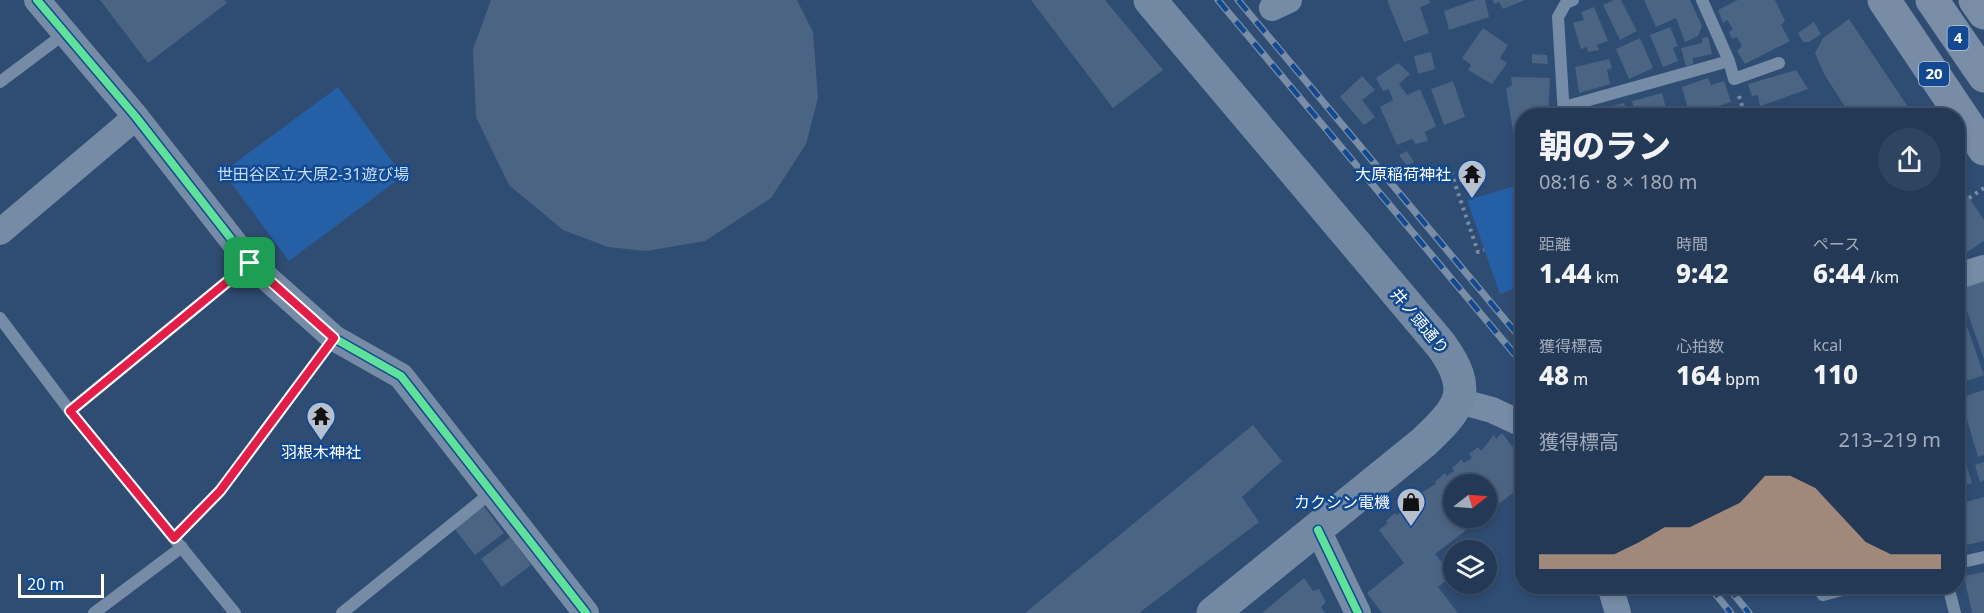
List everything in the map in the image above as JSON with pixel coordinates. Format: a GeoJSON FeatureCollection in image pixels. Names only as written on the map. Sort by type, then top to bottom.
{"type":"FeatureCollection","features":[{"type":"Feature","properties":{"kind":"highway","name":"20"},"geometry":{"type":"LineString","coordinates":[[1884,0],[1956,108]]}},
{"type":"Feature","properties":{"kind":"highway","name":"20"},"geometry":{"type":"LineString","coordinates":[[1906,0],[1984,111]]}},
{"type":"Feature","properties":{"kind":"highway","name":"4"},"geometry":{"type":"LineString","coordinates":[[1932,0],[1984,76]]}},
{"type":"Feature","properties":{"kind":"highway","name":"4"},"geometry":{"type":"LineString","coordinates":[[1975,0],[1984,13]]}},
{"type":"Feature","properties":{"kind":"highway","name":"20"},"geometry":{"type":"LineString","coordinates":[[1965,121],[1984,149]]}},
{"type":"Feature","properties":{"kind":"main road","name":"井ノ頭通り"},"geometry":{"type":"LineString","coordinates":[[1150,0],[1442,345],[1459,374],[1459,401]]}},
{"type":"Feature","properties":{"kind":"main road"},"geometry":{"type":"LineString","coordinates":[[1213,613],[1424,442],[1446,420],[1459,401]]}},
{"type":"Feature","properties":{"kind":"street"},"geometry":{"type":"LineString","coordinates":[[37,0],[136,117],[250,263],[334,338],[401,376],[586,613]]}},
{"type":"Feature","properties":{"kind":"street"},"geometry":{"type":"LineString","coordinates":[[0,232],[136,117]]}},
{"type":"Feature","properties":{"kind":"street"},"geometry":{"type":"LineString","coordinates":[[1965,274],[1984,268]]}},
{"type":"Feature","properties":{"kind":"street"},"geometry":{"type":"LineString","coordinates":[[1459,401],[1492,410],[1515,421]]}},
{"type":"Feature","properties":{"kind":"street"},"geometry":{"type":"LineString","coordinates":[[1318,530],[1358,613]]}},
{"type":"Feature","properties":{"kind":"street"},"geometry":{"type":"LineString","coordinates":[[1612,594],[1618,613]]}},
{"type":"Feature","properties":{"kind":"lane"},"geometry":{"type":"LineString","coordinates":[[1564,108],[1558,17],[1566,3],[1573,0]]}},
{"type":"Feature","properties":{"kind":"lane"},"geometry":{"type":"LineString","coordinates":[[1702,0],[1729,61],[1734,79],[1779,63]]}},
{"type":"Feature","properties":{"kind":"lane"},"geometry":{"type":"LineString","coordinates":[[0,82],[64,34]]}},
{"type":"Feature","properties":{"kind":"lane"},"geometry":{"type":"LineString","coordinates":[[1574,108],[1729,61]]}},
{"type":"Feature","properties":{"kind":"lane"},"geometry":{"type":"LineString","coordinates":[[70,411],[250,263]]}},
{"type":"Feature","properties":{"kind":"lane"},"geometry":{"type":"LineString","coordinates":[[0,318],[70,411],[234,613]]}},
{"type":"Feature","properties":{"kind":"lane"},"geometry":{"type":"LineString","coordinates":[[94,613],[178,543],[220,491],[334,338]]}},
{"type":"Feature","properties":{"kind":"lane"},"geometry":{"type":"LineString","coordinates":[[342,613],[492,492]]}},
{"type":"Feature","properties":{"kind":"lane"},"geometry":{"type":"LineString","coordinates":[[1965,561],[1984,557]]}},
{"type":"Feature","properties":{"kind":"lane"},"geometry":{"type":"LineString","coordinates":[[1950,594],[1955,613]]}},
{"type":"Feature","properties":{"kind":"path"},"geometry":{"type":"LineString","coordinates":[[1451,172],[1478,252],[1484,250]]}},
{"type":"Feature","properties":{"kind":"path"},"geometry":{"type":"LineString","coordinates":[[1969,198],[1984,188]]}},
{"type":"Feature","properties":{"kind":"green space","name":"世田谷区立大原2-31遊び場"},"geometry":{"type":"Polygon","coordinates":[[[338,87],[403,176],[289,261],[223,172],[338,87]]]}},
{"type":"Feature","properties":{"kind":"green space"},"geometry":{"type":"Polygon","coordinates":[[[1515,186],[1515,288],[1500,294],[1467,200],[1515,186]]]}},
{"type":"Feature","properties":{"kind":"building"},"geometry":{"type":"Polygon","coordinates":[[[100,0],[224,0],[227,3],[148,63],[100,0]]]}},
{"type":"Feature","properties":{"kind":"building"},"geometry":{"type":"Polygon","coordinates":[[[491,0],[797,0],[813,32],[818,98],[806,144],[771,198],[705,241],[646,251],[608,247],[563,230],[509,185],[476,117],[473,49],[491,0]]]}},
{"type":"Feature","properties":{"kind":"building"},"geometry":{"type":"Polygon","coordinates":[[[1031,0],[1105,0],[1163,70],[1113,108],[1031,0]]]}},
{"type":"Feature","properties":{"kind":"building"},"geometry":{"type":"Polygon","coordinates":[[[1387,0],[1429,0],[1430,3],[1420,7],[1429,33],[1404,42],[1387,0]]]}},
{"type":"Feature","properties":{"kind":"building"},"geometry":{"type":"Polygon","coordinates":[[[1475,0],[1485,0],[1489,17],[1449,30],[1444,11],[1475,0]]]}},
{"type":"Feature","properties":{"kind":"building"},"geometry":{"type":"Polygon","coordinates":[[[1493,0],[1525,0],[1503,9],[1499,2],[1494,4],[1493,0]]]}},
{"type":"Feature","properties":{"kind":"building"},"geometry":{"type":"Polygon","coordinates":[[[1614,0],[1621,0],[1637,31],[1620,40],[1603,5],[1614,0]]]}},
{"type":"Feature","properties":{"kind":"building"},"geometry":{"type":"Polygon","coordinates":[[[1644,0],[1690,0],[1702,26],[1698,36],[1685,42],[1676,18],[1656,27],[1644,0]]]}},
{"type":"Feature","properties":{"kind":"building"},"geometry":{"type":"Polygon","coordinates":[[[1738,0],[1775,0],[1785,21],[1781,25],[1790,41],[1745,64],[1737,51],[1742,46],[1737,37],[1732,39],[1729,32],[1733,29],[1727,20],[1723,23],[1718,10],[1738,0]]]}},
{"type":"Feature","properties":{"kind":"building"},"geometry":{"type":"Polygon","coordinates":[[[1594,7],[1608,41],[1597,45],[1599,50],[1588,52],[1587,47],[1581,49],[1573,23],[1584,20],[1581,12],[1594,7]]]}},
{"type":"Feature","properties":{"kind":"building"},"geometry":{"type":"Polygon","coordinates":[[[1849,19],[1909,108],[1846,108],[1824,74],[1815,53],[1823,38],[1849,19]]]}},
{"type":"Feature","properties":{"kind":"building"},"geometry":{"type":"Polygon","coordinates":[[[1814,22],[1821,34],[1809,42],[1803,42],[1798,33],[1814,22]]]}},
{"type":"Feature","properties":{"kind":"building"},"geometry":{"type":"Polygon","coordinates":[[[1670,27],[1678,46],[1673,48],[1678,61],[1663,67],[1650,35],[1670,27]]]}},
{"type":"Feature","properties":{"kind":"building"},"geometry":{"type":"Polygon","coordinates":[[[1483,28],[1508,45],[1500,58],[1507,63],[1492,84],[1468,70],[1471,65],[1462,58],[1483,28]]]}},
{"type":"Feature","properties":{"kind":"building"},"geometry":{"type":"Polygon","coordinates":[[[1708,37],[1712,54],[1693,58],[1693,64],[1686,66],[1681,48],[1702,43],[1702,38],[1708,37]]]}},
{"type":"Feature","properties":{"kind":"building"},"geometry":{"type":"Polygon","coordinates":[[[1640,38],[1653,68],[1629,79],[1616,49],[1640,38]]]}},
{"type":"Feature","properties":{"kind":"building"},"geometry":{"type":"Polygon","coordinates":[[[1431,52],[1435,69],[1418,74],[1414,56],[1431,52]]]}},
{"type":"Feature","properties":{"kind":"building"},"geometry":{"type":"Polygon","coordinates":[[[1532,54],[1547,55],[1548,64],[1532,63],[1532,54]]]}},
{"type":"Feature","properties":{"kind":"building"},"geometry":{"type":"Polygon","coordinates":[[[1609,59],[1612,68],[1607,70],[1610,84],[1579,93],[1575,67],[1609,59]]]}},
{"type":"Feature","properties":{"kind":"building"},"geometry":{"type":"Polygon","coordinates":[[[1398,63],[1410,74],[1399,84],[1407,95],[1420,89],[1436,126],[1425,132],[1428,141],[1416,144],[1412,139],[1397,145],[1380,107],[1393,100],[1389,89],[1383,91],[1376,78],[1398,63]]]}},
{"type":"Feature","properties":{"kind":"building"},"geometry":{"type":"Polygon","coordinates":[[[1796,70],[1808,89],[1760,106],[1758,95],[1752,96],[1748,84],[1796,70]]]}},
{"type":"Feature","properties":{"kind":"building"},"geometry":{"type":"Polygon","coordinates":[[[1362,76],[1375,90],[1362,100],[1375,117],[1364,125],[1340,97],[1362,76]]]}},
{"type":"Feature","properties":{"kind":"building"},"geometry":{"type":"Polygon","coordinates":[[[1511,77],[1550,78],[1548,108],[1515,108],[1515,131],[1513,131],[1506,89],[1512,85],[1511,77]]]}},
{"type":"Feature","properties":{"kind":"building"},"geometry":{"type":"Polygon","coordinates":[[[1708,78],[1711,85],[1724,81],[1731,102],[1713,108],[1688,108],[1682,87],[1708,78]]]}},
{"type":"Feature","properties":{"kind":"building"},"geometry":{"type":"Polygon","coordinates":[[[1453,81],[1465,117],[1444,125],[1431,89],[1453,81]]]}},
{"type":"Feature","properties":{"kind":"building"},"geometry":{"type":"Polygon","coordinates":[[[1662,93],[1666,108],[1634,108],[1632,101],[1662,93]]]}},
{"type":"Feature","properties":{"kind":"building"},"geometry":{"type":"Polygon","coordinates":[[[1624,103],[1626,108],[1604,108],[1624,103]]]}},
{"type":"Feature","properties":{"kind":"building"},"geometry":{"type":"Polygon","coordinates":[[[1407,151],[1414,162],[1407,166],[1399,155],[1407,151]]]}},
{"type":"Feature","properties":{"kind":"building"},"geometry":{"type":"Polygon","coordinates":[[[1965,192],[1984,220],[1984,241],[1965,253],[1965,192]]]}},
{"type":"Feature","properties":{"kind":"building"},"geometry":{"type":"Polygon","coordinates":[[[1984,279],[1984,359],[1965,306],[1965,284],[1984,279]]]}},
{"type":"Feature","properties":{"kind":"building"},"geometry":{"type":"Polygon","coordinates":[[[1965,321],[1984,375],[1966,381],[1965,378],[1965,321]]]}},
{"type":"Feature","properties":{"kind":"building"},"geometry":{"type":"Polygon","coordinates":[[[1984,390],[1984,455],[1978,457],[1965,416],[1965,396],[1984,390]]]}},
{"type":"Feature","properties":{"kind":"building"},"geometry":{"type":"Polygon","coordinates":[[[1253,425],[1282,461],[1242,497],[1259,522],[1139,613],[1025,613],[1253,425]]]}},
{"type":"Feature","properties":{"kind":"building"},"geometry":{"type":"Polygon","coordinates":[[[1502,433],[1515,450],[1515,491],[1497,505],[1497,474],[1450,474],[1454,471],[1452,468],[1461,460],[1464,463],[1472,458],[1469,454],[1478,447],[1481,451],[1494,435],[1496,439],[1502,433]]]}},
{"type":"Feature","properties":{"kind":"building"},"geometry":{"type":"Polygon","coordinates":[[[1965,461],[1972,483],[1965,486],[1965,461]]]}},
{"type":"Feature","properties":{"kind":"building"},"geometry":{"type":"Polygon","coordinates":[[[1984,462],[1984,480],[1980,482],[1975,465],[1984,462]]]}},
{"type":"Feature","properties":{"kind":"building"},"geometry":{"type":"Polygon","coordinates":[[[1443,475],[1443,528],[1469,528],[1453,540],[1443,540],[1443,548],[1435,554],[1443,563],[1443,583],[1438,587],[1458,613],[1382,613],[1367,593],[1404,563],[1379,530],[1395,513],[1397,515],[1405,509],[1403,506],[1412,500],[1414,502],[1421,498],[1419,494],[1436,484],[1435,482],[1443,475]]]}},
{"type":"Feature","properties":{"kind":"building"},"geometry":{"type":"Polygon","coordinates":[[[1984,497],[1984,541],[1965,545],[1965,502],[1984,497]]]}},
{"type":"Feature","properties":{"kind":"building"},"geometry":{"type":"Polygon","coordinates":[[[483,505],[504,533],[475,555],[453,527],[483,505]]]}},
{"type":"Feature","properties":{"kind":"building"},"geometry":{"type":"Polygon","coordinates":[[[510,537],[531,565],[502,587],[481,559],[510,537]]]}},
{"type":"Feature","properties":{"kind":"building"},"geometry":{"type":"Polygon","coordinates":[[[1984,572],[1984,613],[1972,613],[1965,576],[1984,572]]]}},
{"type":"Feature","properties":{"kind":"building"},"geometry":{"type":"Polygon","coordinates":[[[1304,578],[1313,591],[1319,589],[1326,602],[1321,607],[1325,613],[1262,613],[1304,578]]]}},
{"type":"Feature","properties":{"kind":"railway"},"geometry":{"type":"LineString","coordinates":[[1218,0],[1515,355]]}},
{"type":"Feature","properties":{"kind":"railway"},"geometry":{"type":"LineString","coordinates":[[1238,0],[1515,332]]}},
{"type":"Feature","properties":{"kind":"railway"},"geometry":{"type":"LineString","coordinates":[[1716,594],[1731,613]]}},
{"type":"Feature","properties":{"kind":"railway"},"geometry":{"type":"LineString","coordinates":[[1734,594],[1749,613]]}},
{"type":"Feature","properties":{"kind":"cycle path"},"geometry":{"type":"LineString","coordinates":[[37,0],[136,117],[250,263],[334,338],[401,376],[586,613]]}},
{"type":"Feature","properties":{"kind":"cycle path"},"geometry":{"type":"LineString","coordinates":[[1318,530],[1358,613]]}},
{"type":"Feature","properties":{"kind":"place","name":"大原稲荷神社"},"geometry":{"type":"Point","coordinates":[1472,200]}},
{"type":"Feature","properties":{"kind":"place","name":"羽根木神社"},"geometry":{"type":"Point","coordinates":[321,442]}},
{"type":"Feature","properties":{"kind":"place","name":"カクシン電機"},"geometry":{"type":"Point","coordinates":[1411,528]}},
{"type":"Feature","properties":{"kind":"route"},"geometry":{"type":"LineString","coordinates":[[250,263],[334,338],[220,491],[174,538],[70,411],[250,263]]}}]}
